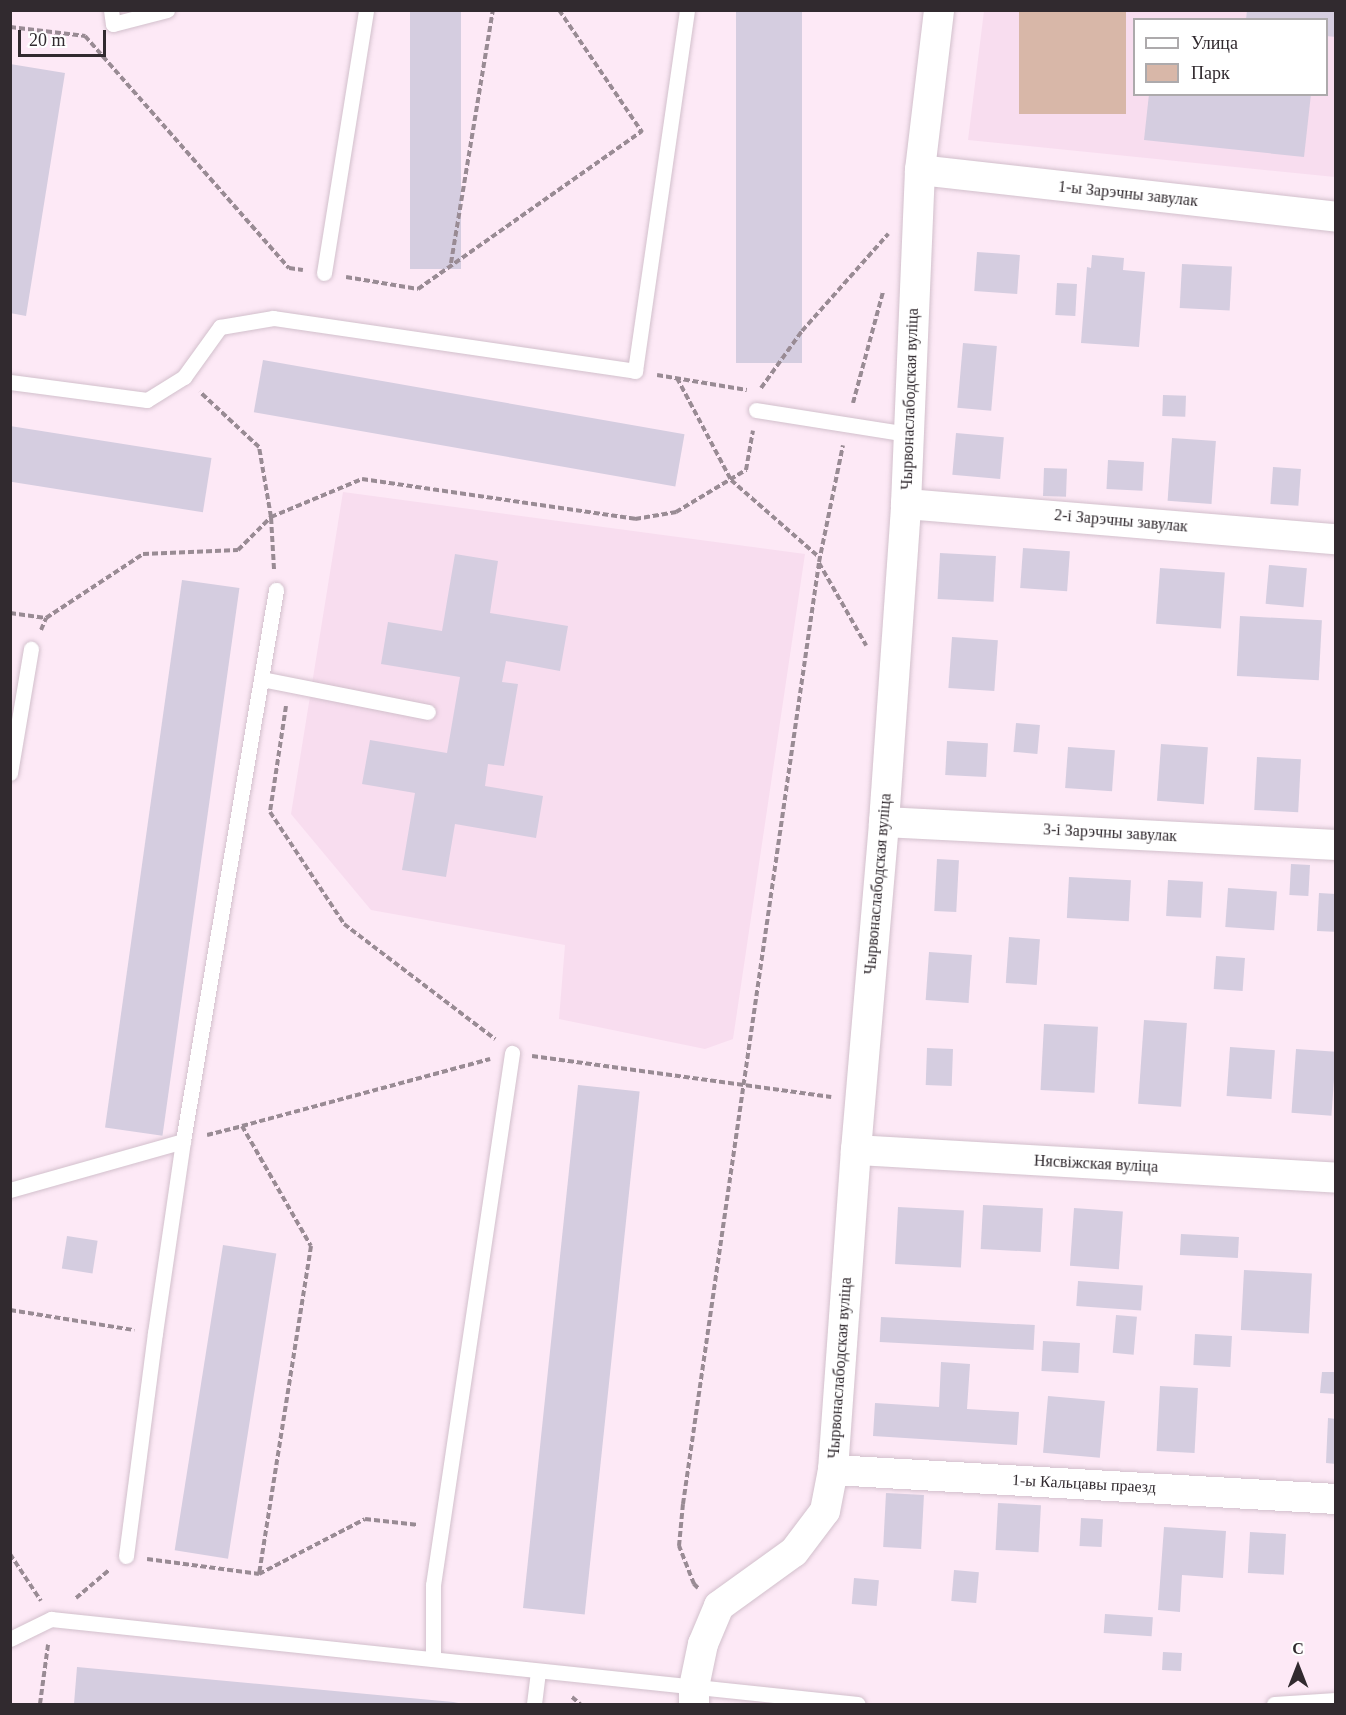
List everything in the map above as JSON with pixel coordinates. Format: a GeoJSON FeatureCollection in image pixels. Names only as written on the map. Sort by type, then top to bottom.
{"type":"FeatureCollection","features":[{"type":"Feature","properties":{"kind":"street","name":"Чырвонаслабодская вуліца"},"geometry":{"type":"LineString","coordinates":[[719,1606],[794,1552],[825,1511],[833,1470],[856,1150],[884,822],[906,504],[920,170],[939,10]]}},
{"type":"Feature","properties":{"kind":"street","name":"1-ы Зарэчны завулак"},"geometry":{"type":"LineString","coordinates":[[920,170],[1335,217]]}},
{"type":"Feature","properties":{"kind":"street","name":"2-і Зарэчны завулак"},"geometry":{"type":"LineString","coordinates":[[906,504],[1335,539]]}},
{"type":"Feature","properties":{"kind":"street","name":"3-і Зарэчны завулак"},"geometry":{"type":"LineString","coordinates":[[884,822],[1335,845]]}},
{"type":"Feature","properties":{"kind":"street","name":"Нясвіжская вуліца"},"geometry":{"type":"LineString","coordinates":[[856,1150],[1335,1178]]}},
{"type":"Feature","properties":{"kind":"street","name":"1-ы Кальцавы праезд"},"geometry":{"type":"LineString","coordinates":[[833,1470],[1335,1499]]}},
{"type":"Feature","properties":{"kind":"street"},"geometry":{"type":"LineString","coordinates":[[694,1695],[703,1644],[719,1606]]}},
{"type":"Feature","properties":{"kind":"lane"},"geometry":{"type":"LineString","coordinates":[[111,10],[113,24],[167,10]]}},
{"type":"Feature","properties":{"kind":"lane"},"geometry":{"type":"LineString","coordinates":[[324,273],[366,10]]}},
{"type":"Feature","properties":{"kind":"lane"},"geometry":{"type":"LineString","coordinates":[[10,382],[147,400],[184,377],[220,327],[273,318],[635,371],[687,10]]}},
{"type":"Feature","properties":{"kind":"lane"},"geometry":{"type":"LineString","coordinates":[[756,410],[908,434]]}},
{"type":"Feature","properties":{"kind":"lane"},"geometry":{"type":"LineString","coordinates":[[126,1556],[154,1333],[183,1141],[276,590]]}},
{"type":"Feature","properties":{"kind":"lane"},"geometry":{"type":"LineString","coordinates":[[10,773],[31,649]]}},
{"type":"Feature","properties":{"kind":"lane"},"geometry":{"type":"LineString","coordinates":[[262,679],[428,712]]}},
{"type":"Feature","properties":{"kind":"lane"},"geometry":{"type":"LineString","coordinates":[[433,1659],[433,1585],[512,1053]]}},
{"type":"Feature","properties":{"kind":"lane"},"geometry":{"type":"LineString","coordinates":[[10,1190],[183,1141]]}},
{"type":"Feature","properties":{"kind":"lane"},"geometry":{"type":"LineString","coordinates":[[10,1639],[51,1619],[538,1671],[694,1695],[858,1704]]}},
{"type":"Feature","properties":{"kind":"lane"},"geometry":{"type":"LineString","coordinates":[[534,1704],[538,1671]]}},
{"type":"Feature","properties":{"kind":"lane"},"geometry":{"type":"LineString","coordinates":[[1274,1704],[1335,1700]]}},
{"type":"Feature","properties":{"kind":"path"},"geometry":{"type":"LineString","coordinates":[[451,264],[493,10]]}},
{"type":"Feature","properties":{"kind":"path"},"geometry":{"type":"LineString","coordinates":[[559,10],[664,166]]}},
{"type":"Feature","properties":{"kind":"path"},"geometry":{"type":"LineString","coordinates":[[10,27],[85,36],[289,268],[418,289],[642,131]]}},
{"type":"Feature","properties":{"kind":"path"},"geometry":{"type":"LineString","coordinates":[[635,371],[758,392],[802,331],[918,203]]}},
{"type":"Feature","properties":{"kind":"path"},"geometry":{"type":"LineString","coordinates":[[719,1606],[694,1584],[679,1546],[819,560],[848,424],[885,285]]}},
{"type":"Feature","properties":{"kind":"path"},"geometry":{"type":"LineString","coordinates":[[184,377],[258,447],[271,517],[276,590]]}},
{"type":"Feature","properties":{"kind":"path"},"geometry":{"type":"LineString","coordinates":[[676,378],[731,480],[819,560],[870,653]]}},
{"type":"Feature","properties":{"kind":"path"},"geometry":{"type":"LineString","coordinates":[[10,613],[46,618],[142,554],[238,549],[271,517],[362,479],[635,519],[676,512],[746,470],[756,410]]}},
{"type":"Feature","properties":{"kind":"path"},"geometry":{"type":"LineString","coordinates":[[290,684],[270,812],[344,924],[512,1053]]}},
{"type":"Feature","properties":{"kind":"path"},"geometry":{"type":"LineString","coordinates":[[183,1141],[512,1053],[860,1101]]}},
{"type":"Feature","properties":{"kind":"path"},"geometry":{"type":"LineString","coordinates":[[242,1126],[311,1246],[259,1574]]}},
{"type":"Feature","properties":{"kind":"path"},"geometry":{"type":"LineString","coordinates":[[10,1310],[154,1333]]}},
{"type":"Feature","properties":{"kind":"path"},"geometry":{"type":"LineString","coordinates":[[51,1619],[126,1556],[259,1574],[364,1519],[441,1528]]}},
{"type":"Feature","properties":{"kind":"shaded area"},"geometry":{"type":"Polygon","coordinates":[[[984,11],[1335,11],[1335,177],[968,140],[984,11]]]}},
{"type":"Feature","properties":{"kind":"shaded area"},"geometry":{"type":"Polygon","coordinates":[[[343,492],[805,554],[733,1039],[705,1049],[559,1019],[565,945],[371,910],[291,814],[343,492]]]}},
{"type":"Feature","properties":{"kind":"green space"},"geometry":{"type":"Polygon","coordinates":[[[1019,11],[1126,11],[1126,114],[1019,114],[1019,11]]]}},
{"type":"Feature","properties":{"kind":"building"},"geometry":{"type":"Polygon","coordinates":[[[410,10],[461,10],[461,269],[410,269],[410,10]]]}},
{"type":"Feature","properties":{"kind":"building"},"geometry":{"type":"Polygon","coordinates":[[[736,10],[802,10],[802,363],[736,363],[736,10]]]}},
{"type":"Feature","properties":{"kind":"building"},"geometry":{"type":"Polygon","coordinates":[[[1247,10],[1336,10],[1336,37],[1328,36],[1328,18],[1246,18],[1247,10]]]}},
{"type":"Feature","properties":{"kind":"building"},"geometry":{"type":"Polygon","coordinates":[[[10,64],[65,73],[26,316],[10,313],[10,64]]]}},
{"type":"Feature","properties":{"kind":"building"},"geometry":{"type":"Polygon","coordinates":[[[1149,96],[1311,96],[1304,157],[1144,140],[1149,96]]]}},
{"type":"Feature","properties":{"kind":"building"},"geometry":{"type":"Polygon","coordinates":[[[977,252],[1020,255],[1017,294],[974,291],[977,252]]]}},
{"type":"Feature","properties":{"kind":"building"},"geometry":{"type":"Polygon","coordinates":[[[1092,255],[1124,258],[1123,270],[1145,272],[1139,347],[1081,343],[1087,267],[1091,268],[1092,255]]]}},
{"type":"Feature","properties":{"kind":"building"},"geometry":{"type":"Polygon","coordinates":[[[1182,264],[1232,267],[1230,311],[1180,308],[1182,264]]]}},
{"type":"Feature","properties":{"kind":"building"},"geometry":{"type":"Polygon","coordinates":[[[1057,283],[1077,284],[1075,316],[1055,315],[1057,283]]]}},
{"type":"Feature","properties":{"kind":"building"},"geometry":{"type":"Polygon","coordinates":[[[963,343],[997,346],[991,411],[957,408],[963,343]]]}},
{"type":"Feature","properties":{"kind":"building"},"geometry":{"type":"Polygon","coordinates":[[[263,360],[684,434],[675,487],[254,412],[263,360]]]}},
{"type":"Feature","properties":{"kind":"building"},"geometry":{"type":"Polygon","coordinates":[[[1163,395],[1186,396],[1185,417],[1162,416],[1163,395]]]}},
{"type":"Feature","properties":{"kind":"building"},"geometry":{"type":"Polygon","coordinates":[[[10,426],[211,458],[203,512],[10,482],[10,426]]]}},
{"type":"Feature","properties":{"kind":"building"},"geometry":{"type":"Polygon","coordinates":[[[956,433],[1004,437],[1000,479],[952,475],[956,433]]]}},
{"type":"Feature","properties":{"kind":"building"},"geometry":{"type":"Polygon","coordinates":[[[1172,438],[1216,441],[1211,504],[1168,501],[1172,438]]]}},
{"type":"Feature","properties":{"kind":"building"},"geometry":{"type":"Polygon","coordinates":[[[1108,460],[1144,462],[1142,491],[1106,489],[1108,460]]]}},
{"type":"Feature","properties":{"kind":"building"},"geometry":{"type":"Polygon","coordinates":[[[1273,467],[1301,469],[1298,506],[1270,504],[1273,467]]]}},
{"type":"Feature","properties":{"kind":"building"},"geometry":{"type":"Polygon","coordinates":[[[1044,468],[1067,469],[1066,497],[1043,496],[1044,468]]]}},
{"type":"Feature","properties":{"kind":"building"},"geometry":{"type":"Polygon","coordinates":[[[1023,548],[1070,551],[1067,591],[1020,588],[1023,548]]]}},
{"type":"Feature","properties":{"kind":"building"},"geometry":{"type":"Polygon","coordinates":[[[940,553],[996,556],[994,602],[938,599],[940,553]]]}},
{"type":"Feature","properties":{"kind":"building"},"geometry":{"type":"Polygon","coordinates":[[[455,554],[498,561],[490,613],[568,626],[560,671],[506,661],[502,682],[518,684],[504,766],[488,764],[485,786],[543,796],[536,838],[455,824],[446,877],[402,870],[415,793],[362,784],[370,740],[447,753],[460,677],[381,664],[388,622],[442,631],[455,554]]]}},
{"type":"Feature","properties":{"kind":"building"},"geometry":{"type":"Polygon","coordinates":[[[1269,565],[1307,568],[1303,607],[1266,604],[1269,565]]]}},
{"type":"Feature","properties":{"kind":"building"},"geometry":{"type":"Polygon","coordinates":[[[1160,568],[1225,573],[1221,628],[1156,624],[1160,568]]]}},
{"type":"Feature","properties":{"kind":"building"},"geometry":{"type":"Polygon","coordinates":[[[182,580],[239,588],[162,1136],[105,1128],[182,580]]]}},
{"type":"Feature","properties":{"kind":"building"},"geometry":{"type":"Polygon","coordinates":[[[1240,616],[1322,620],[1319,680],[1237,676],[1240,616]]]}},
{"type":"Feature","properties":{"kind":"building"},"geometry":{"type":"Polygon","coordinates":[[[952,637],[998,640],[994,691],[948,688],[952,637]]]}},
{"type":"Feature","properties":{"kind":"building"},"geometry":{"type":"Polygon","coordinates":[[[1016,723],[1040,725],[1037,754],[1013,752],[1016,723]]]}},
{"type":"Feature","properties":{"kind":"building"},"geometry":{"type":"Polygon","coordinates":[[[947,741],[988,743],[986,777],[945,775],[947,741]]]}},
{"type":"Feature","properties":{"kind":"building"},"geometry":{"type":"Polygon","coordinates":[[[1161,744],[1208,747],[1204,804],[1157,801],[1161,744]]]}},
{"type":"Feature","properties":{"kind":"building"},"geometry":{"type":"Polygon","coordinates":[[[1068,747],[1115,750],[1112,791],[1065,788],[1068,747]]]}},
{"type":"Feature","properties":{"kind":"building"},"geometry":{"type":"Polygon","coordinates":[[[1257,757],[1301,759],[1298,812],[1254,810],[1257,757]]]}},
{"type":"Feature","properties":{"kind":"building"},"geometry":{"type":"Polygon","coordinates":[[[937,859],[959,860],[956,912],[934,911],[937,859]]]}},
{"type":"Feature","properties":{"kind":"building"},"geometry":{"type":"Polygon","coordinates":[[[1291,864],[1310,865],[1308,896],[1289,895],[1291,864]]]}},
{"type":"Feature","properties":{"kind":"building"},"geometry":{"type":"Polygon","coordinates":[[[1069,877],[1131,880],[1129,921],[1067,918],[1069,877]]]}},
{"type":"Feature","properties":{"kind":"building"},"geometry":{"type":"Polygon","coordinates":[[[1168,880],[1203,882],[1201,918],[1166,916],[1168,880]]]}},
{"type":"Feature","properties":{"kind":"building"},"geometry":{"type":"Polygon","coordinates":[[[1228,888],[1277,891],[1274,930],[1225,927],[1228,888]]]}},
{"type":"Feature","properties":{"kind":"building"},"geometry":{"type":"Polygon","coordinates":[[[1319,893],[1336,894],[1334,932],[1317,931],[1319,893]]]}},
{"type":"Feature","properties":{"kind":"building"},"geometry":{"type":"Polygon","coordinates":[[[1009,937],[1040,939],[1037,985],[1006,983],[1009,937]]]}},
{"type":"Feature","properties":{"kind":"building"},"geometry":{"type":"Polygon","coordinates":[[[929,952],[972,955],[969,1003],[926,1000],[929,952]]]}},
{"type":"Feature","properties":{"kind":"building"},"geometry":{"type":"Polygon","coordinates":[[[1216,956],[1245,958],[1243,991],[1214,989],[1216,956]]]}},
{"type":"Feature","properties":{"kind":"building"},"geometry":{"type":"Polygon","coordinates":[[[1144,1020],[1187,1023],[1181,1107],[1138,1104],[1144,1020]]]}},
{"type":"Feature","properties":{"kind":"building"},"geometry":{"type":"Polygon","coordinates":[[[1044,1024],[1098,1027],[1094,1093],[1041,1090],[1044,1024]]]}},
{"type":"Feature","properties":{"kind":"building"},"geometry":{"type":"Polygon","coordinates":[[[1230,1047],[1275,1050],[1271,1099],[1227,1096],[1230,1047]]]}},
{"type":"Feature","properties":{"kind":"building"},"geometry":{"type":"Polygon","coordinates":[[[927,1048],[953,1049],[952,1086],[926,1085],[927,1048]]]}},
{"type":"Feature","properties":{"kind":"building"},"geometry":{"type":"Polygon","coordinates":[[[1296,1049],[1336,1052],[1331,1116],[1292,1113],[1296,1049]]]}},
{"type":"Feature","properties":{"kind":"building"},"geometry":{"type":"Polygon","coordinates":[[[578,1085],[640,1091],[585,1615],[523,1608],[578,1085]]]}},
{"type":"Feature","properties":{"kind":"building"},"geometry":{"type":"Polygon","coordinates":[[[983,1205],[1043,1208],[1041,1252],[981,1249],[983,1205]]]}},
{"type":"Feature","properties":{"kind":"building"},"geometry":{"type":"Polygon","coordinates":[[[898,1207],[964,1210],[961,1267],[895,1264],[898,1207]]]}},
{"type":"Feature","properties":{"kind":"building"},"geometry":{"type":"Polygon","coordinates":[[[1074,1208],[1123,1211],[1119,1269],[1070,1266],[1074,1208]]]}},
{"type":"Feature","properties":{"kind":"building"},"geometry":{"type":"Polygon","coordinates":[[[1181,1234],[1239,1237],[1238,1258],[1180,1255],[1181,1234]]]}},
{"type":"Feature","properties":{"kind":"building"},"geometry":{"type":"Polygon","coordinates":[[[67,1236],[98,1241],[92,1273],[62,1269],[67,1236]]]}},
{"type":"Feature","properties":{"kind":"building"},"geometry":{"type":"Polygon","coordinates":[[[223,1245],[276,1253],[228,1559],[175,1550],[223,1245]]]}},
{"type":"Feature","properties":{"kind":"building"},"geometry":{"type":"Polygon","coordinates":[[[1244,1270],[1312,1274],[1309,1333],[1241,1330],[1244,1270]]]}},
{"type":"Feature","properties":{"kind":"building"},"geometry":{"type":"Polygon","coordinates":[[[1078,1281],[1143,1286],[1141,1310],[1076,1306],[1078,1281]]]}},
{"type":"Feature","properties":{"kind":"building"},"geometry":{"type":"Polygon","coordinates":[[[1116,1315],[1137,1317],[1134,1355],[1113,1353],[1116,1315]]]}},
{"type":"Feature","properties":{"kind":"building"},"geometry":{"type":"Polygon","coordinates":[[[881,1317],[1035,1325],[1033,1350],[880,1342],[881,1317]]]}},
{"type":"Feature","properties":{"kind":"building"},"geometry":{"type":"Polygon","coordinates":[[[1195,1334],[1232,1336],[1230,1367],[1193,1365],[1195,1334]]]}},
{"type":"Feature","properties":{"kind":"building"},"geometry":{"type":"Polygon","coordinates":[[[1043,1341],[1080,1343],[1078,1373],[1041,1371],[1043,1341]]]}},
{"type":"Feature","properties":{"kind":"building"},"geometry":{"type":"Polygon","coordinates":[[[941,1362],[970,1364],[967,1409],[1019,1412],[1017,1445],[873,1436],[875,1403],[939,1407],[941,1362]]]}},
{"type":"Feature","properties":{"kind":"building"},"geometry":{"type":"Polygon","coordinates":[[[1322,1372],[1336,1372],[1336,1394],[1320,1393],[1322,1372]]]}},
{"type":"Feature","properties":{"kind":"building"},"geometry":{"type":"Polygon","coordinates":[[[1160,1386],[1198,1388],[1195,1453],[1157,1451],[1160,1386]]]}},
{"type":"Feature","properties":{"kind":"building"},"geometry":{"type":"Polygon","coordinates":[[[1048,1396],[1105,1401],[1100,1458],[1043,1453],[1048,1396]]]}},
{"type":"Feature","properties":{"kind":"building"},"geometry":{"type":"Polygon","coordinates":[[[1328,1418],[1336,1419],[1336,1464],[1326,1463],[1328,1418]]]}},
{"type":"Feature","properties":{"kind":"building"},"geometry":{"type":"Polygon","coordinates":[[[886,1493],[924,1495],[921,1549],[883,1547],[886,1493]]]}},
{"type":"Feature","properties":{"kind":"building"},"geometry":{"type":"Polygon","coordinates":[[[998,1503],[1041,1505],[1038,1552],[996,1550],[998,1503]]]}},
{"type":"Feature","properties":{"kind":"building"},"geometry":{"type":"Polygon","coordinates":[[[1081,1518],[1103,1519],[1102,1547],[1080,1546],[1081,1518]]]}},
{"type":"Feature","properties":{"kind":"building"},"geometry":{"type":"Polygon","coordinates":[[[1164,1527],[1226,1531],[1223,1578],[1182,1575],[1180,1612],[1158,1610],[1164,1527]]]}},
{"type":"Feature","properties":{"kind":"building"},"geometry":{"type":"Polygon","coordinates":[[[1250,1532],[1286,1534],[1284,1575],[1248,1573],[1250,1532]]]}},
{"type":"Feature","properties":{"kind":"building"},"geometry":{"type":"Polygon","coordinates":[[[954,1570],[979,1572],[976,1603],[951,1601],[954,1570]]]}},
{"type":"Feature","properties":{"kind":"building"},"geometry":{"type":"Polygon","coordinates":[[[854,1578],[879,1580],[877,1606],[852,1604],[854,1578]]]}},
{"type":"Feature","properties":{"kind":"building"},"geometry":{"type":"Polygon","coordinates":[[[1105,1614],[1153,1617],[1152,1636],[1104,1633],[1105,1614]]]}},
{"type":"Feature","properties":{"kind":"building"},"geometry":{"type":"Polygon","coordinates":[[[1163,1652],[1182,1653],[1181,1671],[1162,1670],[1163,1652]]]}},
{"type":"Feature","properties":{"kind":"building"},"geometry":{"type":"Polygon","coordinates":[[[77,1667],[453,1702],[464,1704],[74,1704],[77,1667]]]}}]}
